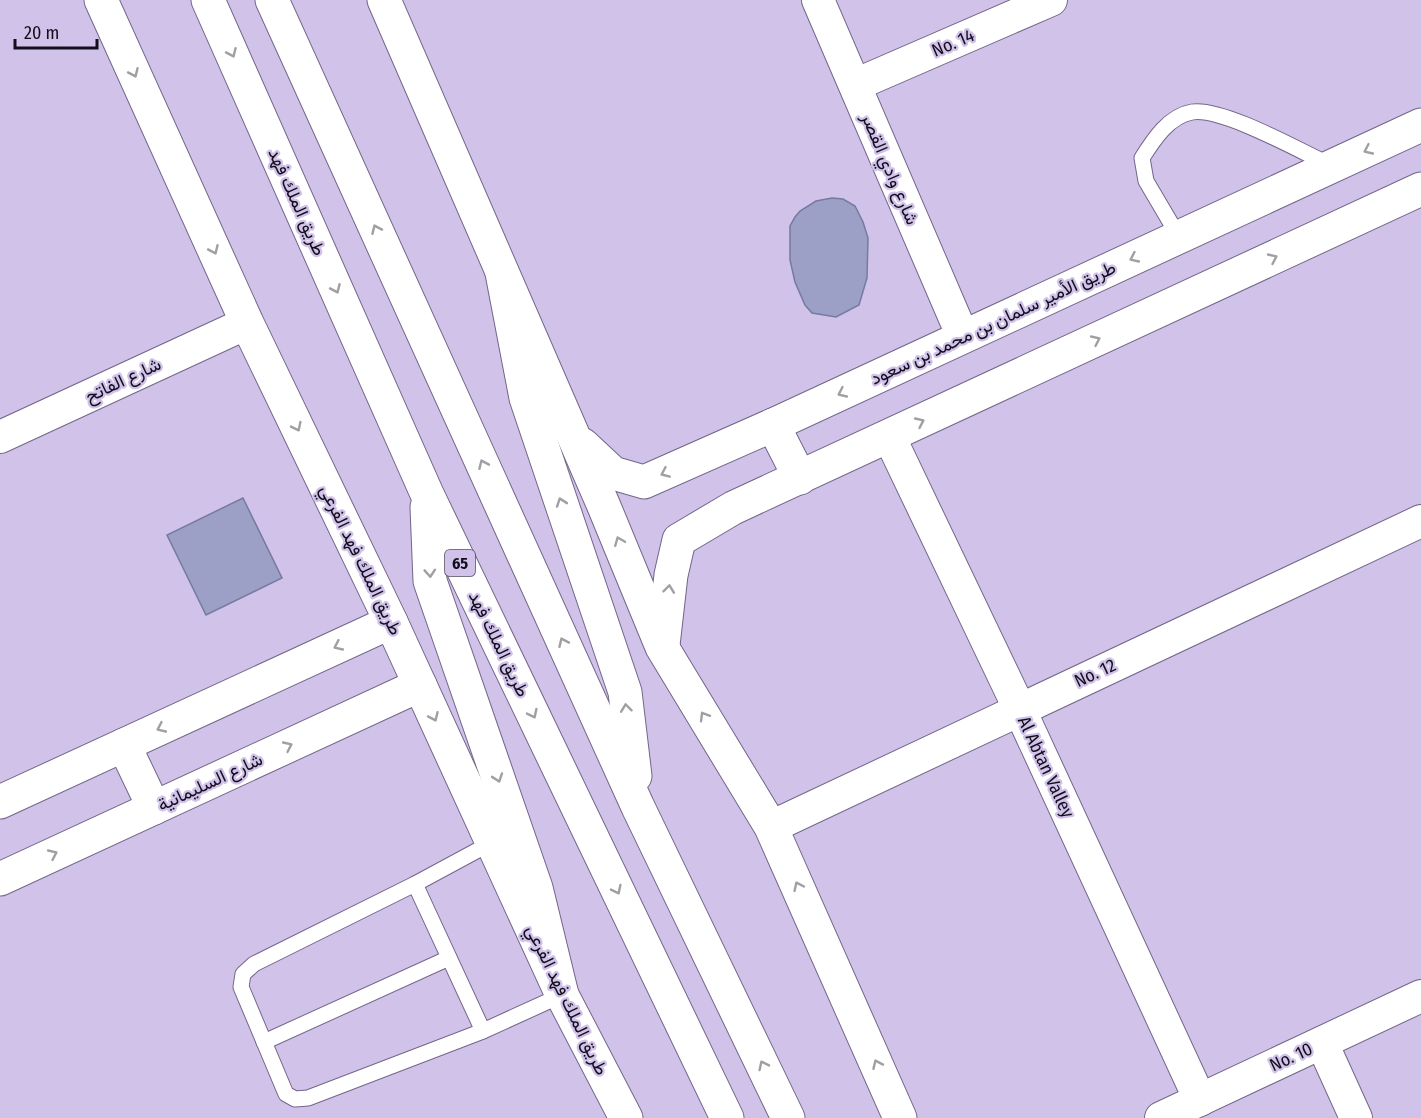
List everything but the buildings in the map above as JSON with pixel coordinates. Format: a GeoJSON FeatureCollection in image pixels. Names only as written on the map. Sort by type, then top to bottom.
{"type":"FeatureCollection","features":[{"type":"Feature","properties":{"kind":"main road","name":"طريق الملك فهد الفرعي"},"geometry":{"type":"LineString","coordinates":[[101,0],[246,323],[391,622],[562,995],[626,1118]]}},
{"type":"Feature","properties":{"kind":"main road","name":"طريق الملك فهد"},"geometry":{"type":"LineString","coordinates":[[208,0],[427,494],[727,1118]]}},
{"type":"Feature","properties":{"kind":"main road"},"geometry":{"type":"LineString","coordinates":[[272,0],[638,807],[788,1118]]}},
{"type":"Feature","properties":{"kind":"main road"},"geometry":{"type":"LineString","coordinates":[[384,0],[573,435],[662,647],[771,826],[900,1118]]}},
{"type":"Feature","properties":{"kind":"main road","name":"طريق الأمير سلمان بن محمد بن سعود"},"geometry":{"type":"LineString","coordinates":[[573,435],[613,473],[644,482],[773,425],[1421,125]]}},
{"type":"Feature","properties":{"kind":"main road"},"geometry":{"type":"LineString","coordinates":[[662,647],[671,575],[680,540],[733,508],[1421,189]]}},
{"type":"Feature","properties":{"kind":"main road"},"geometry":{"type":"LineString","coordinates":[[502,273],[526,398],[625,692],[638,807]]}},
{"type":"Feature","properties":{"kind":"main road"},"geometry":{"type":"LineString","coordinates":[[773,425],[800,478]]}},
{"type":"Feature","properties":{"kind":"main road"},"geometry":{"type":"LineString","coordinates":[[427,494],[430,582],[536,888],[562,995]]}},
{"type":"Feature","properties":{"kind":"main road"},"geometry":{"type":"LineString","coordinates":[[0,802],[391,622]]}},
{"type":"Feature","properties":{"kind":"main road","name":"شارع السليمانية"},"geometry":{"type":"LineString","coordinates":[[0,879],[420,685]]}},
{"type":"Feature","properties":{"kind":"main road"},"geometry":{"type":"LineString","coordinates":[[124,745],[154,808]]}},
{"type":"Feature","properties":{"kind":"street","name":"شارع وادي القصر"},"geometry":{"type":"LineString","coordinates":[[818,0],[963,337]]}},
{"type":"Feature","properties":{"kind":"street","name":"No. 14"},"geometry":{"type":"LineString","coordinates":[[855,85],[1051,0]]}},
{"type":"Feature","properties":{"kind":"street","name":"شارع الفاتح"},"geometry":{"type":"LineString","coordinates":[[0,437],[246,323]]}},
{"type":"Feature","properties":{"kind":"street","name":"Al Abtan Valley"},"geometry":{"type":"LineString","coordinates":[[890,436],[1019,708],[1200,1100]]}},
{"type":"Feature","properties":{"kind":"street","name":"No. 12"},"geometry":{"type":"LineString","coordinates":[[771,826],[1421,521]]}},
{"type":"Feature","properties":{"kind":"street","name":"No. 10"},"geometry":{"type":"LineString","coordinates":[[1161,1118],[1421,996]]}},
{"type":"Feature","properties":{"kind":"street"},"geometry":{"type":"LineString","coordinates":[[1322,1043],[1356,1118]]}},
{"type":"Feature","properties":{"kind":"lane"},"geometry":{"type":"LineString","coordinates":[[1179,237],[1146,181],[1142,158],[1161,131],[1174,120],[1191,112],[1207,112],[1238,121],[1333,166]]}},
{"type":"Feature","properties":{"kind":"lane"},"geometry":{"type":"LineString","coordinates":[[491,843],[415,884],[254,964],[243,974],[241,987],[286,1094],[295,1099],[308,1098],[483,1031],[562,995]]}},
{"type":"Feature","properties":{"kind":"lane"},"geometry":{"type":"LineString","coordinates":[[415,884],[483,1031]]}},
{"type":"Feature","properties":{"kind":"lane"},"geometry":{"type":"LineString","coordinates":[[264,1042],[449,958]]}}]}
